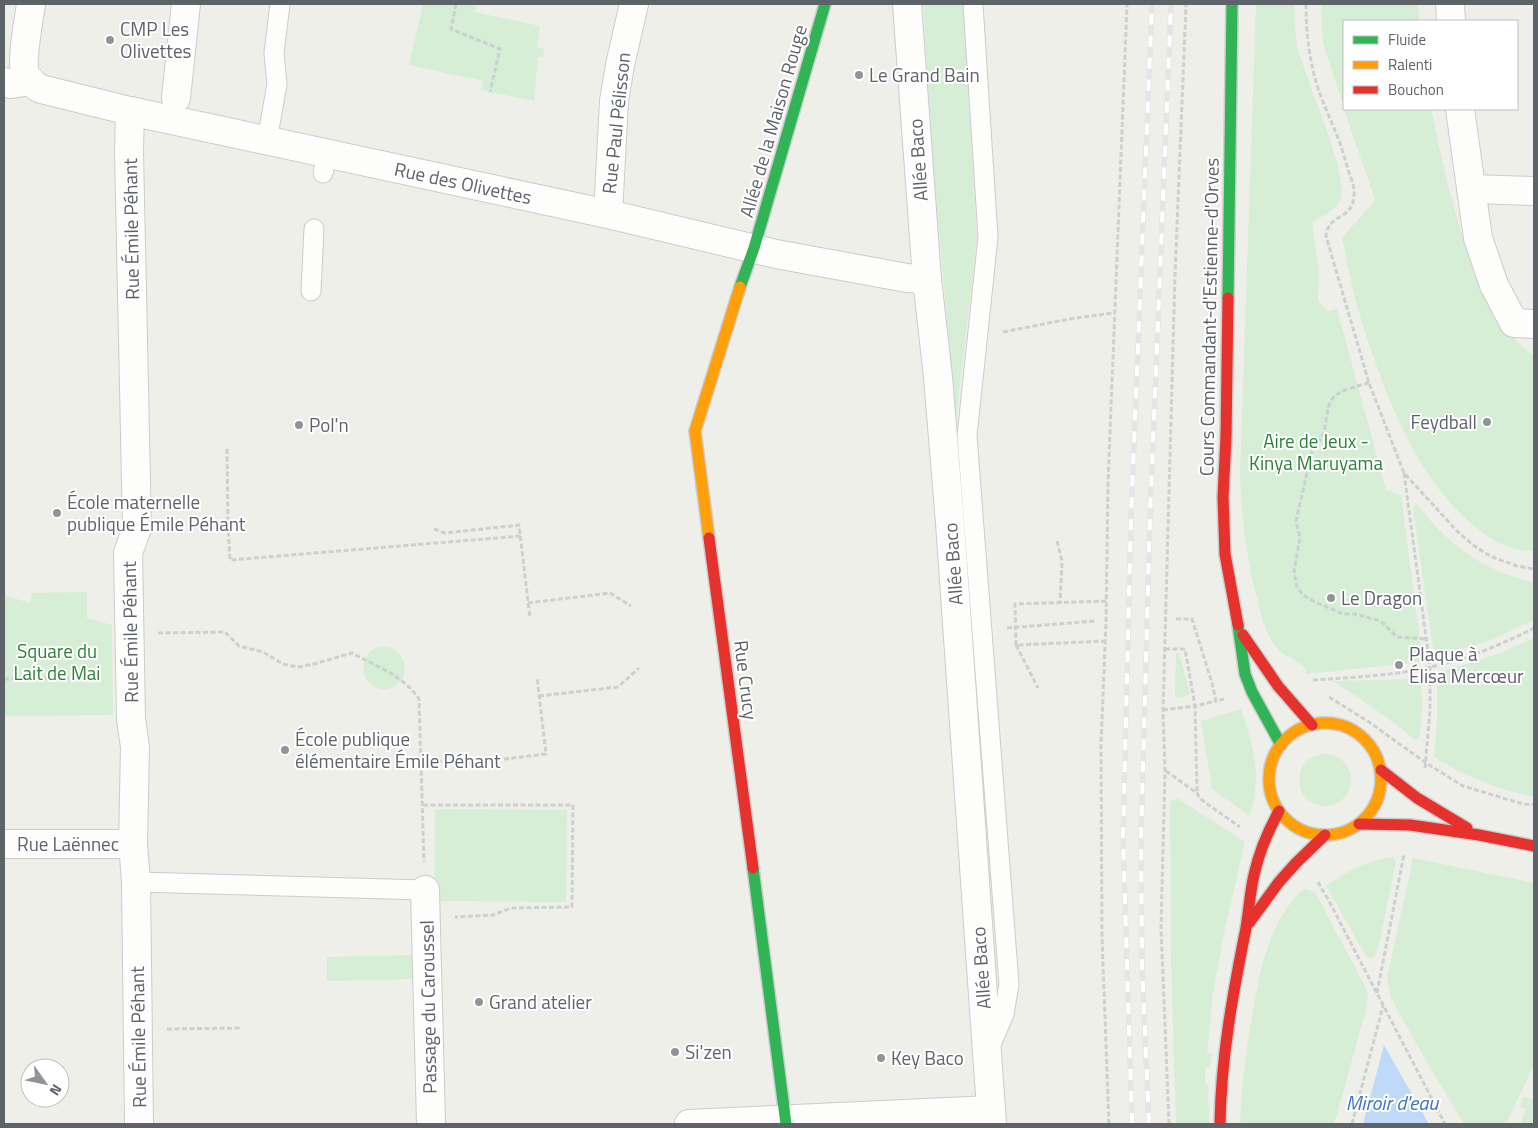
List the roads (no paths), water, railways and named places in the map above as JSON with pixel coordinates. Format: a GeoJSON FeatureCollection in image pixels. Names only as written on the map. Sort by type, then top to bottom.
{"type":"FeatureCollection","features":[{"type":"Feature","properties":{"kind":"main road","name":"Allée de la Maison Rouge"},"geometry":{"type":"LineString","coordinates":[[754,248],[825,4]]}},
{"type":"Feature","properties":{"kind":"main road","name":"Cours Commandant-d'Estienne-d'Orves"},"geometry":{"type":"LineString","coordinates":[[1232,4],[1226,438],[1223,497],[1225,554],[1246,674],[1252,692],[1281,745]]}},
{"type":"Feature","properties":{"kind":"main road","name":"Rue Crucy"},"geometry":{"type":"LineString","coordinates":[[754,248],[745,270],[696,431],[786,1122]]}},
{"type":"Feature","properties":{"kind":"main road","name":"Cours Commandant-d'Estienne-d'Orves"},"geometry":{"type":"LineString","coordinates":[[1239,630],[1278,686],[1312,725]]}},
{"type":"Feature","properties":{"kind":"main road"},"geometry":{"type":"LineString","coordinates":[[1330,723],[1348,728],[1364,738],[1375,752],[1380,770],[1381,785],[1377,800],[1370,814],[1359,824],[1337,834],[1325,836],[1299,829],[1287,821],[1272,798],[1270,771],[1274,757],[1281,745],[1290,736],[1300,729],[1312,725],[1330,723]]}},
{"type":"Feature","properties":{"kind":"main road"},"geometry":{"type":"LineString","coordinates":[[1380,770],[1416,798],[1479,835]]}},
{"type":"Feature","properties":{"kind":"main road"},"geometry":{"type":"LineString","coordinates":[[1220,1124],[1225,1045],[1234,979],[1254,875],[1264,842],[1279,811]]}},
{"type":"Feature","properties":{"kind":"main road"},"geometry":{"type":"LineString","coordinates":[[1359,824],[1410,825],[1479,835],[1534,846]]}},
{"type":"Feature","properties":{"kind":"main road"},"geometry":{"type":"LineString","coordinates":[[1245,929],[1296,863],[1325,836]]}},
{"type":"Feature","properties":{"kind":"street"},"geometry":{"type":"LineString","coordinates":[[31,4],[24,62],[26,76],[31,81]]}},
{"type":"Feature","properties":{"kind":"street"},"geometry":{"type":"LineString","coordinates":[[176,98],[186,4]]}},
{"type":"Feature","properties":{"kind":"street","name":"Rue Paul Pélisson"},"geometry":{"type":"LineString","coordinates":[[608,214],[614,102],[620,65],[634,4]]}},
{"type":"Feature","properties":{"kind":"street","name":"Allée Baco"},"geometry":{"type":"LineString","coordinates":[[907,4],[927,278],[938,377],[950,523],[992,1117]]}},
{"type":"Feature","properties":{"kind":"street"},"geometry":{"type":"LineString","coordinates":[[1450,4],[1451,20]]}},
{"type":"Feature","properties":{"kind":"street"},"geometry":{"type":"LineString","coordinates":[[4,82],[11,84],[31,81]]}},
{"type":"Feature","properties":{"kind":"street","name":"Rue des Olivettes"},"geometry":{"type":"LineString","coordinates":[[31,81],[41,89],[267,141],[325,163],[608,214],[776,254],[907,278],[927,278]]}},
{"type":"Feature","properties":{"kind":"street"},"geometry":{"type":"LineString","coordinates":[[1460,110],[1478,238],[1494,285],[1514,323],[1533,316]]}},
{"type":"Feature","properties":{"kind":"street","name":"Rue Émile Péhant"},"geometry":{"type":"LineString","coordinates":[[130,111],[129,151],[137,528],[128,553],[131,719],[135,747],[133,844],[136,882],[139,1124]]}},
{"type":"Feature","properties":{"kind":"street"},"geometry":{"type":"LineString","coordinates":[[1471,189],[1534,191]]}},
{"type":"Feature","properties":{"kind":"street","name":"Rue Laënnec"},"geometry":{"type":"LineString","coordinates":[[4,844],[133,844]]}},
{"type":"Feature","properties":{"kind":"street","name":"Passage du Caroussel"},"geometry":{"type":"LineString","coordinates":[[425,890],[431,1124]]}},
{"type":"Feature","properties":{"kind":"street"},"geometry":{"type":"LineString","coordinates":[[689,1124],[992,1117]]}},
{"type":"Feature","properties":{"kind":"lane"},"geometry":{"type":"LineString","coordinates":[[267,141],[277,84],[274,53],[280,4]]}},
{"type":"Feature","properties":{"kind":"lane"},"geometry":{"type":"LineString","coordinates":[[973,4],[988,237],[967,436],[1009,984],[1004,1014],[987,1052]]}},
{"type":"Feature","properties":{"kind":"lane"},"geometry":{"type":"LineString","coordinates":[[310,291],[314,228]]}},
{"type":"Feature","properties":{"kind":"lane"},"geometry":{"type":"LineString","coordinates":[[136,882],[425,890]]}},
{"type":"Feature","properties":{"kind":"water","name":"Miroir d'eau"},"geometry":{"type":"Polygon","coordinates":[[[1384,1045],[1429,1124],[1363,1124],[1384,1045]]]}},
{"type":"Feature","properties":{"kind":"railway"},"geometry":{"type":"LineString","coordinates":[[1132,1124],[1123,838],[1131,517],[1152,4]]}},
{"type":"Feature","properties":{"kind":"railway"},"geometry":{"type":"LineString","coordinates":[[1149,1124],[1142,966],[1141,838],[1150,516],[1171,4]]}},
{"type":"Feature","properties":{"kind":"place","name":"CMP Les Olivettes"},"geometry":{"type":"Point","coordinates":[110,40]}},
{"type":"Feature","properties":{"kind":"place","name":"Le Grand Bain"},"geometry":{"type":"Point","coordinates":[859,75]}},
{"type":"Feature","properties":{"kind":"place","name":"Feydball"},"geometry":{"type":"Point","coordinates":[1487,422]}},
{"type":"Feature","properties":{"kind":"place","name":"Pol'n"},"geometry":{"type":"Point","coordinates":[299,425]}},
{"type":"Feature","properties":{"kind":"place","name":"École maternelle publique Émile Péhant"},"geometry":{"type":"Point","coordinates":[57,513]}},
{"type":"Feature","properties":{"kind":"place","name":"Le Dragon"},"geometry":{"type":"Point","coordinates":[1331,598]}},
{"type":"Feature","properties":{"kind":"place","name":"Plaque à Élisa Mercœur"},"geometry":{"type":"Point","coordinates":[1399,665]}},
{"type":"Feature","properties":{"kind":"place","name":"École publique élémentaire Émile Péhant"},"geometry":{"type":"Point","coordinates":[285,750]}},
{"type":"Feature","properties":{"kind":"place","name":"Grand atelier"},"geometry":{"type":"Point","coordinates":[479,1002]}},
{"type":"Feature","properties":{"kind":"place","name":"Si'zen"},"geometry":{"type":"Point","coordinates":[675,1052]}},
{"type":"Feature","properties":{"kind":"place","name":"Key Baco"},"geometry":{"type":"Point","coordinates":[881,1058]}},
{"type":"Feature","properties":{"kind":"park label","name":"Aire de Jeux - Kinya Maruyama"},"geometry":{"type":"Point","coordinates":[1316,452]}},
{"type":"Feature","properties":{"kind":"park label","name":"Square du Lait de Mai"},"geometry":{"type":"Point","coordinates":[57,662]}}]}
